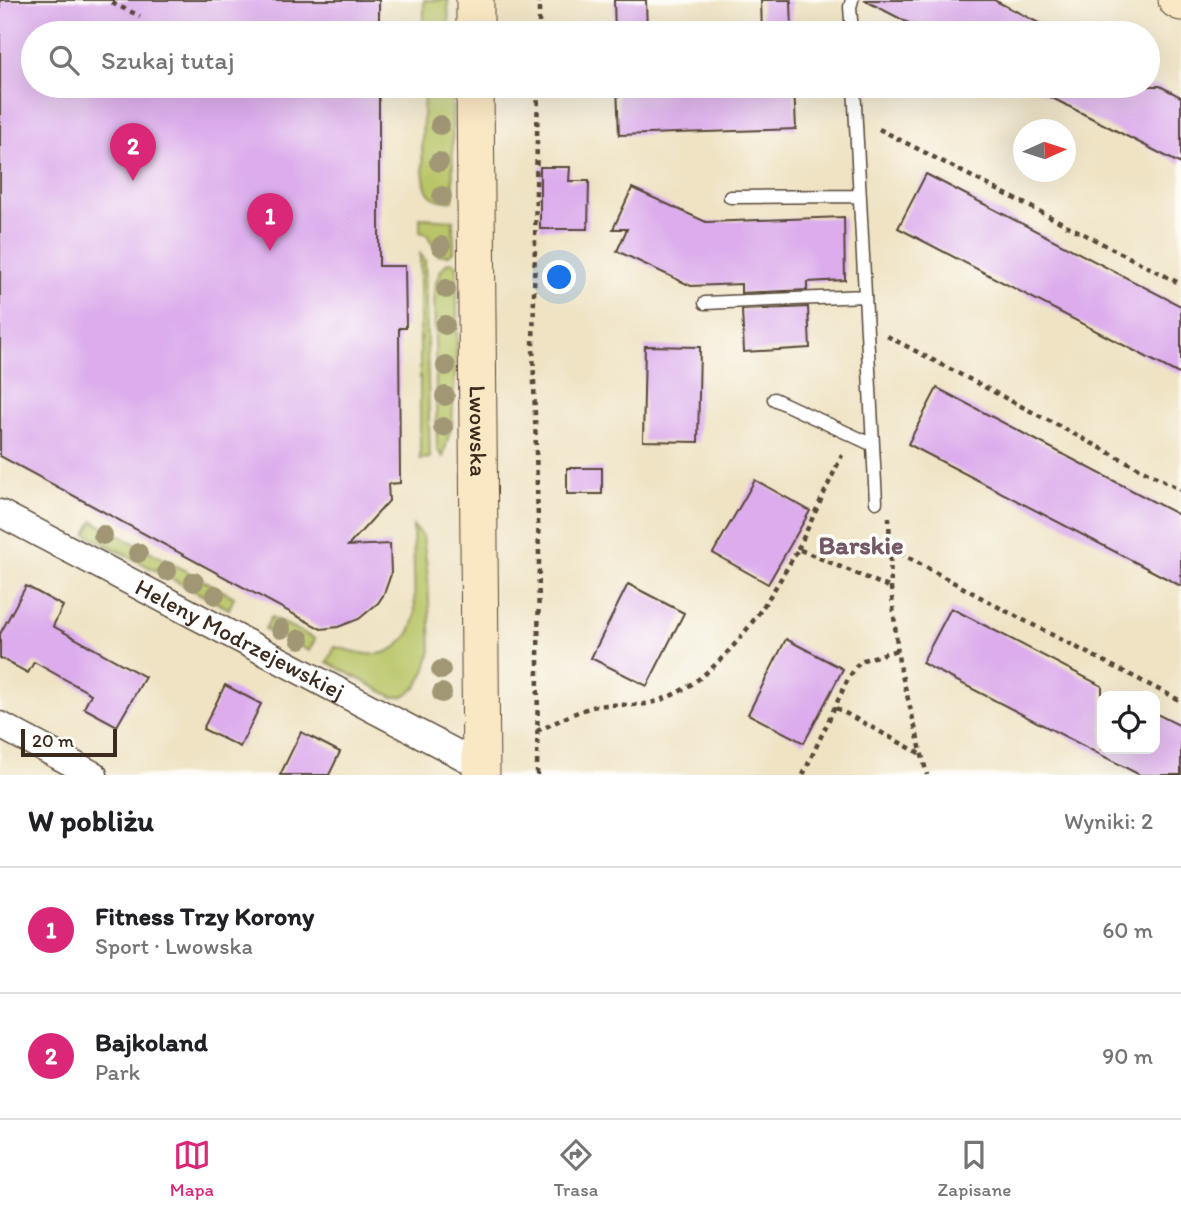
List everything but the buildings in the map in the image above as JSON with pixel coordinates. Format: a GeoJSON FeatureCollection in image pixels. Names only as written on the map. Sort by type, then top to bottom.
{"type":"FeatureCollection","features":[{"type":"Feature","properties":{"kind":"street"},"geometry":{"type":"LineString","coordinates":[[475,0],[475,21]]}},
{"type":"Feature","properties":{"kind":"street","name":"Lwowska"},"geometry":{"type":"LineString","coordinates":[[475,98],[481,771]]}},
{"type":"Feature","properties":{"kind":"street","name":"Heleny Modrzejewskiej"},"geometry":{"type":"LineString","coordinates":[[0,513],[481,771]]}},
{"type":"Feature","properties":{"kind":"street"},"geometry":{"type":"LineString","coordinates":[[0,725],[94,775]]}},
{"type":"Feature","properties":{"kind":"lane"},"geometry":{"type":"LineString","coordinates":[[851,21],[852,0]]}},
{"type":"Feature","properties":{"kind":"lane"},"geometry":{"type":"LineString","coordinates":[[856,98],[876,502]]}},
{"type":"Feature","properties":{"kind":"lane"},"geometry":{"type":"LineString","coordinates":[[730,197],[860,196]]}},
{"type":"Feature","properties":{"kind":"lane"},"geometry":{"type":"LineString","coordinates":[[705,303],[866,296]]}},
{"type":"Feature","properties":{"kind":"lane"},"geometry":{"type":"LineString","coordinates":[[774,399],[873,445]]}},
{"type":"Feature","properties":{"kind":"path"},"geometry":{"type":"LineString","coordinates":[[539,0],[539,21]]}},
{"type":"Feature","properties":{"kind":"path"},"geometry":{"type":"LineString","coordinates":[[112,3],[140,16]]}},
{"type":"Feature","properties":{"kind":"path"},"geometry":{"type":"LineString","coordinates":[[537,775],[539,555],[533,347],[538,98]]}},
{"type":"Feature","properties":{"kind":"path"},"geometry":{"type":"LineString","coordinates":[[872,125],[1181,284]]}},
{"type":"Feature","properties":{"kind":"path"},"geometry":{"type":"LineString","coordinates":[[882,333],[1181,490]]}},
{"type":"Feature","properties":{"kind":"path"},"geometry":{"type":"LineString","coordinates":[[537,731],[595,706],[650,703],[674,693],[714,669],[776,588],[852,435]]}},
{"type":"Feature","properties":{"kind":"path"},"geometry":{"type":"LineString","coordinates":[[890,548],[1181,701]]}},
{"type":"Feature","properties":{"kind":"path"},"geometry":{"type":"LineString","coordinates":[[797,550],[891,588]]}},
{"type":"Feature","properties":{"kind":"path"},"geometry":{"type":"LineString","coordinates":[[803,775],[848,679],[860,661],[897,650]]}},
{"type":"Feature","properties":{"kind":"path"},"geometry":{"type":"LineString","coordinates":[[836,708],[922,754]]}},
{"type":"Feature","properties":{"kind":"green space"},"geometry":{"type":"Polygon","coordinates":[[[424,0],[448,0],[449,21],[424,21],[424,0]]]}},
{"type":"Feature","properties":{"kind":"green space"},"geometry":{"type":"Polygon","coordinates":[[[424,98],[452,98],[453,201],[433,197],[428,192],[422,157],[424,98]]]}},
{"type":"Feature","properties":{"kind":"green space"},"geometry":{"type":"Polygon","coordinates":[[[420,218],[453,220],[454,251],[449,255],[438,255],[427,234],[420,232],[420,218]]]}},
{"type":"Feature","properties":{"kind":"green space"},"geometry":{"type":"Polygon","coordinates":[[[420,254],[425,260],[430,458],[420,459],[420,254]]]}},
{"type":"Feature","properties":{"kind":"green space"},"geometry":{"type":"Polygon","coordinates":[[[448,262],[457,266],[457,344],[452,424],[443,457],[437,449],[434,287],[441,270],[448,262]]]}},
{"type":"Feature","properties":{"kind":"green space"},"geometry":{"type":"Polygon","coordinates":[[[93,521],[234,597],[229,609],[86,534],[93,521]]]}},
{"type":"Feature","properties":{"kind":"green space"},"geometry":{"type":"Polygon","coordinates":[[[413,526],[423,536],[428,576],[431,651],[417,687],[404,696],[393,697],[327,662],[335,647],[367,654],[384,653],[392,650],[409,633],[415,617],[413,526]]]}},
{"type":"Feature","properties":{"kind":"green space"},"geometry":{"type":"Polygon","coordinates":[[[271,617],[315,639],[309,651],[265,629],[271,617]]]}},
{"type":"Feature","properties":{"kind":"place","name":"Bajkoland"},"geometry":{"type":"Point","coordinates":[133,181]}},
{"type":"Feature","properties":{"kind":"place","name":"Fitness Trzy Korony"},"geometry":{"type":"Point","coordinates":[270,251]}},
{"type":"Feature","properties":{"kind":"district","name":"Barskie"},"geometry":{"type":"Point","coordinates":[861,545]}}]}
